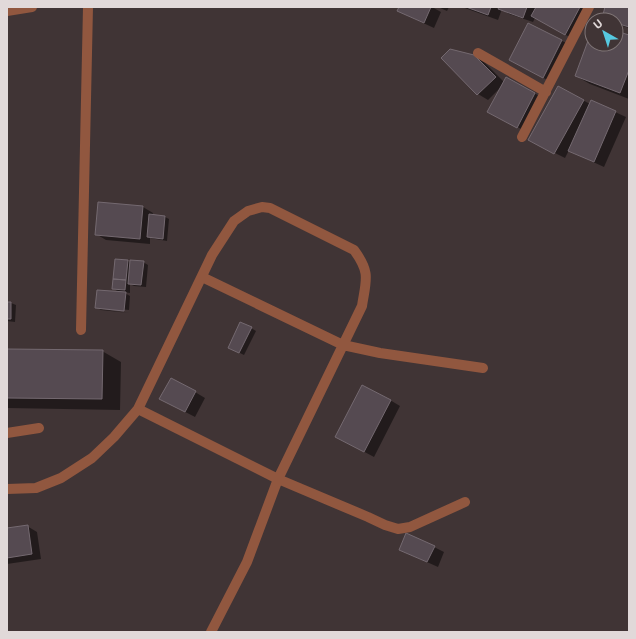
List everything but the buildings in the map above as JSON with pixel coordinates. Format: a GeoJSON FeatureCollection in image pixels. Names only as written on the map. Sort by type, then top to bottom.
{"type":"FeatureCollection","features":[{"type":"Feature","properties":{"kind":"street"},"geometry":{"type":"LineString","coordinates":[[7,11],[32,7]]}},
{"type":"Feature","properties":{"kind":"street"},"geometry":{"type":"LineString","coordinates":[[80,330],[88,7]]}},
{"type":"Feature","properties":{"kind":"street"},"geometry":{"type":"LineString","coordinates":[[522,137],[589,7]]}},
{"type":"Feature","properties":{"kind":"street"},"geometry":{"type":"LineString","coordinates":[[478,53],[546,92]]}},
{"type":"Feature","properties":{"kind":"street"},"geometry":{"type":"LineString","coordinates":[[7,489],[36,488],[61,478],[92,458],[114,437],[138,409],[212,255],[234,221],[248,211],[262,207],[270,208],[354,250],[363,262],[367,275],[362,306],[278,479],[247,562],[211,632]]}},
{"type":"Feature","properties":{"kind":"street"},"geometry":{"type":"LineString","coordinates":[[202,277],[343,345],[380,353],[483,368]]}},
{"type":"Feature","properties":{"kind":"street"},"geometry":{"type":"LineString","coordinates":[[138,409],[278,479],[385,525],[398,529],[410,527],[465,502]]}},
{"type":"Feature","properties":{"kind":"street"},"geometry":{"type":"LineString","coordinates":[[7,433],[39,428]]}}]}
